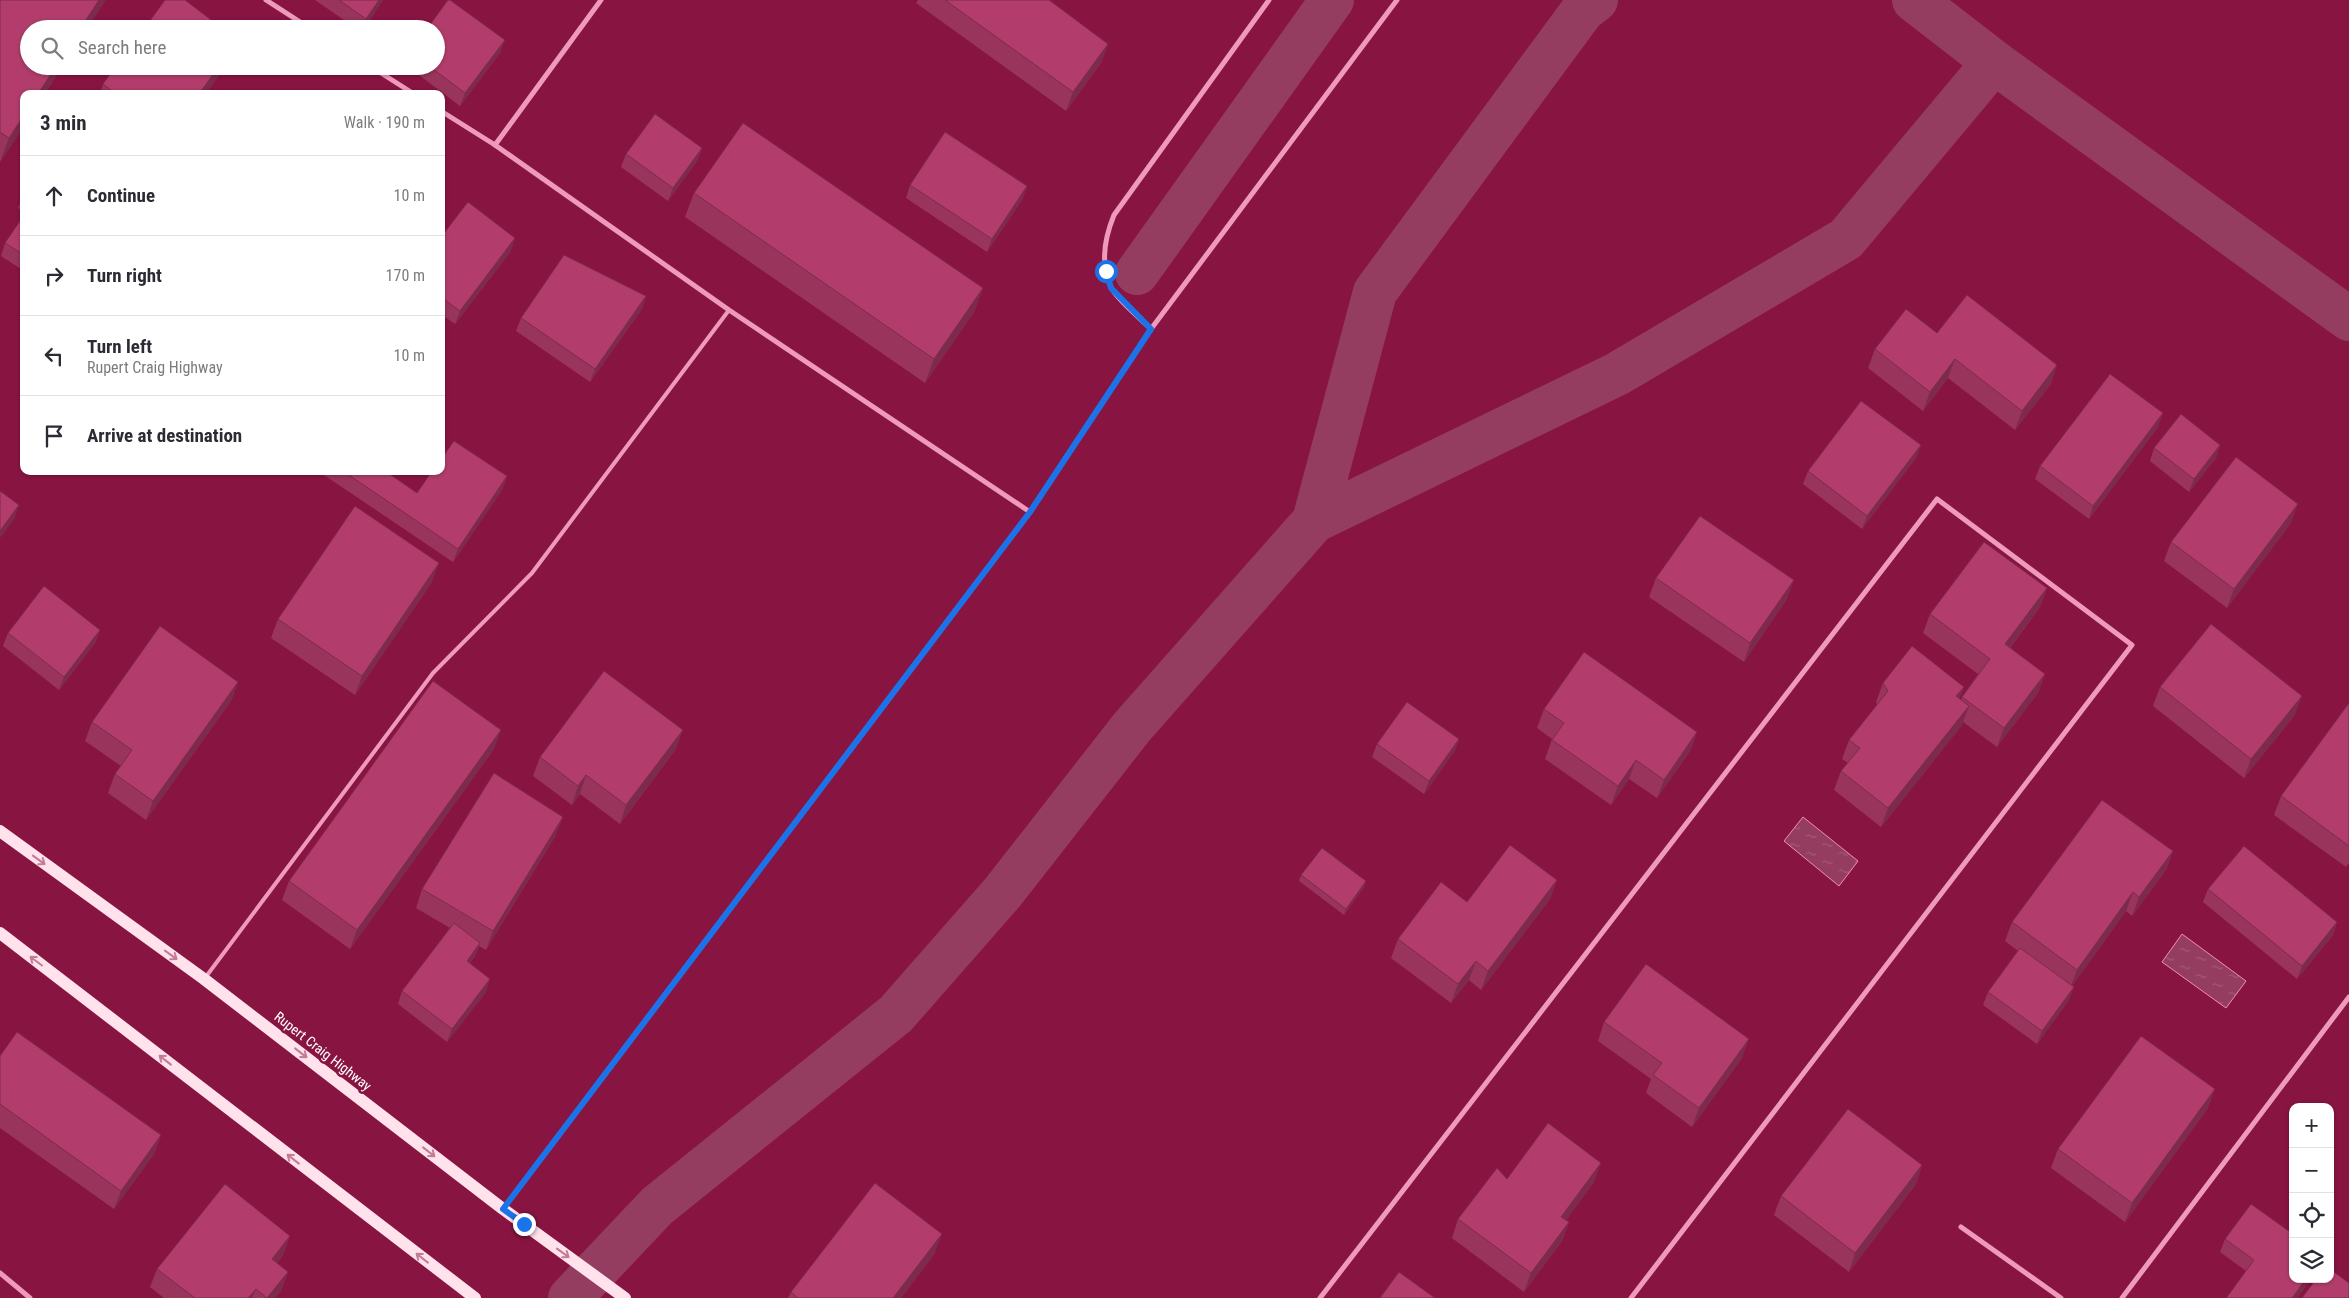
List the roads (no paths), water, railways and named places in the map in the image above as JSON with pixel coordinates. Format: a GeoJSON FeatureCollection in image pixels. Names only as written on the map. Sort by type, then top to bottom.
{"type":"FeatureCollection","features":[{"type":"Feature","properties":{"kind":"main road","name":"Rupert Craig Highway"},"geometry":{"type":"LineString","coordinates":[[0,831],[204,979],[503,1209],[625,1298]]}},
{"type":"Feature","properties":{"kind":"main road"},"geometry":{"type":"LineString","coordinates":[[0,933],[475,1298]]}},
{"type":"Feature","properties":{"kind":"street"},"geometry":{"type":"LineString","coordinates":[[266,0],[297,20]]}},
{"type":"Feature","properties":{"kind":"street"},"geometry":{"type":"LineString","coordinates":[[495,145],[601,0]]}},
{"type":"Feature","properties":{"kind":"street"},"geometry":{"type":"LineString","coordinates":[[1151,329],[1111,288],[1106,271],[1107,233],[1114,215],[1268,0]]}},
{"type":"Feature","properties":{"kind":"street"},"geometry":{"type":"LineString","coordinates":[[503,1209],[1030,512],[1151,329],[1397,0]]}},
{"type":"Feature","properties":{"kind":"street"},"geometry":{"type":"LineString","coordinates":[[384,75],[408,90]]}},
{"type":"Feature","properties":{"kind":"street"},"geometry":{"type":"LineString","coordinates":[[445,114],[495,145],[729,310],[1030,512]]}},
{"type":"Feature","properties":{"kind":"street"},"geometry":{"type":"LineString","coordinates":[[1320,1298],[1938,500],[2132,645],[1631,1298]]}},
{"type":"Feature","properties":{"kind":"street"},"geometry":{"type":"LineString","coordinates":[[2122,1298],[2349,997]]}},
{"type":"Feature","properties":{"kind":"street"},"geometry":{"type":"LineString","coordinates":[[1961,1227],[2061,1298]]}},
{"type":"Feature","properties":{"kind":"street"},"geometry":{"type":"LineString","coordinates":[[0,1273],[30,1298]]}},
{"type":"Feature","properties":{"kind":"lane"},"geometry":{"type":"LineString","coordinates":[[204,979],[433,672],[532,573],[729,310]]}},
{"type":"Feature","properties":{"kind":"water"},"geometry":{"type":"Polygon","coordinates":[[[1803,817],[1858,861],[1839,886],[1784,841],[1803,817]]]}},
{"type":"Feature","properties":{"kind":"water"},"geometry":{"type":"Polygon","coordinates":[[[2182,934],[2246,981],[2226,1008],[2162,962],[2182,934]]]}},
{"type":"Feature","properties":{"kind":"waterway"},"geometry":{"type":"LineString","coordinates":[[1137,273],[1332,0]]}},
{"type":"Feature","properties":{"kind":"waterway"},"geometry":{"type":"LineString","coordinates":[[1314,521],[1375,292],[1583,10],[1596,0]]}},
{"type":"Feature","properties":{"kind":"waterway"},"geometry":{"type":"LineString","coordinates":[[1914,0],[1994,62],[2349,319]]}},
{"type":"Feature","properties":{"kind":"waterway"},"geometry":{"type":"LineString","coordinates":[[570,1298],[657,1206],[896,1014],[1003,892],[1132,727],[1314,521],[1617,374],[1846,239],[1994,62]]}}]}
